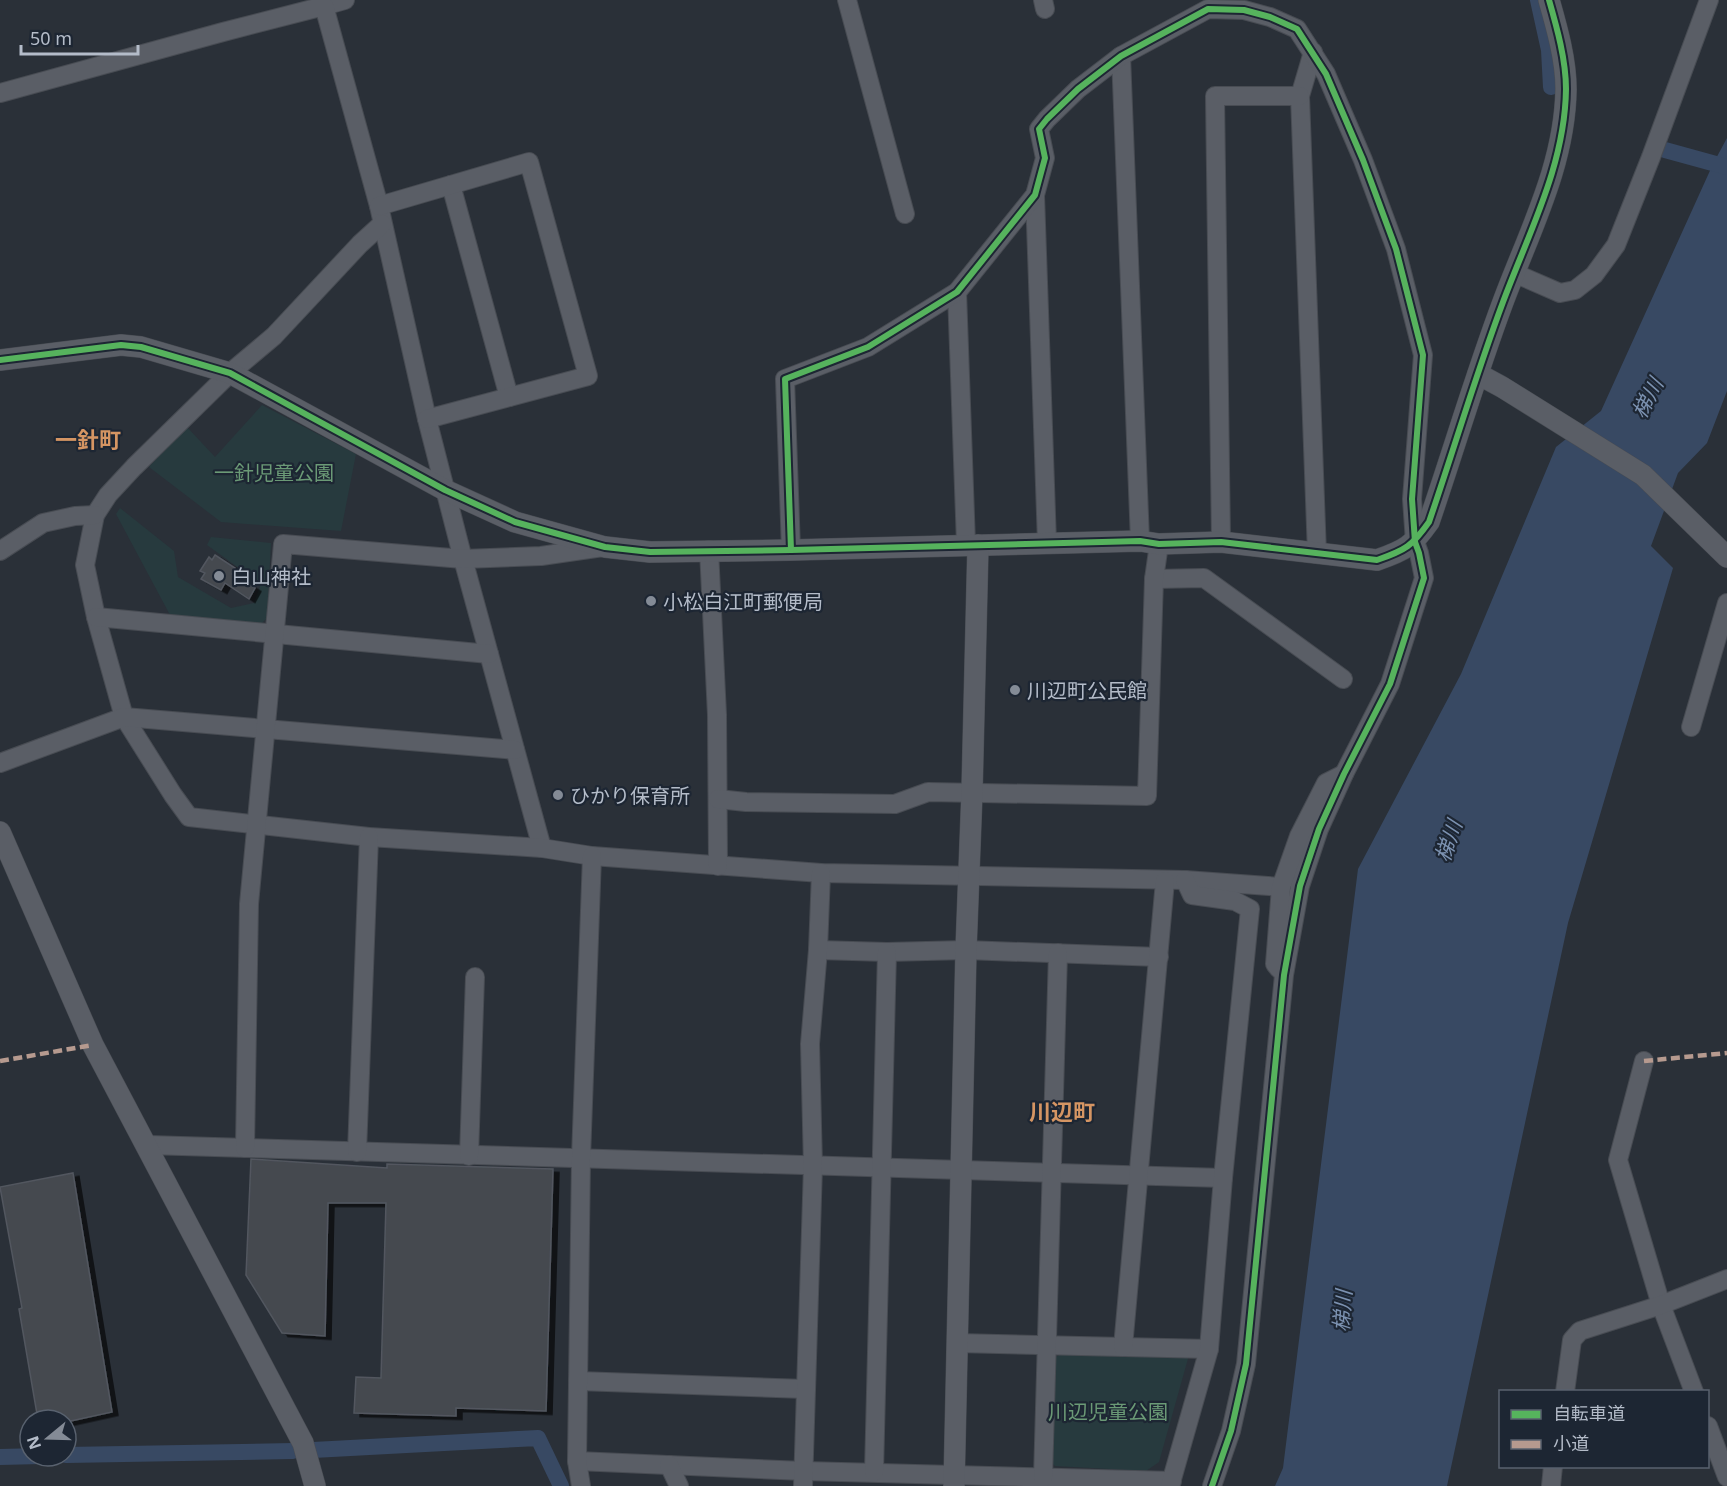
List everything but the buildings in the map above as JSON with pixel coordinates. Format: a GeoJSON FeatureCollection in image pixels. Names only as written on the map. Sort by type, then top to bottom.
{"type":"FeatureCollection","features":[{"type":"Feature","properties":{"kind":"street"},"geometry":{"type":"LineString","coordinates":[[0,93],[345,0]]}},
{"type":"Feature","properties":{"kind":"street"},"geometry":{"type":"LineString","coordinates":[[847,0],[905,213]]}},
{"type":"Feature","properties":{"kind":"street"},"geometry":{"type":"LineString","coordinates":[[0,360],[121,345],[141,346],[230,373],[445,490],[515,522],[605,547],[650,552],[972,544],[1221,542],[1377,560],[1401,552],[1415,542],[1429,522],[1478,374],[1545,198],[1559,148],[1566,88],[1559,33],[1549,0]]}},
{"type":"Feature","properties":{"kind":"street"},"geometry":{"type":"LineString","coordinates":[[1515,273],[1560,293],[1575,290],[1594,275],[1616,245],[1709,0]]}},
{"type":"Feature","properties":{"kind":"street"},"geometry":{"type":"LineString","coordinates":[[324,6],[381,215],[445,490],[542,848]]}},
{"type":"Feature","properties":{"kind":"street"},"geometry":{"type":"LineString","coordinates":[[1047,543],[1035,195],[1045,158],[1039,129],[1078,89],[1121,56],[1208,9],[1244,10],[1269,17],[1297,29],[1326,74],[1363,160],[1396,249],[1423,355],[1412,499],[1415,542],[1424,578],[1390,684],[1319,829],[1300,886],[1284,975],[1245,1364],[1231,1431],[1212,1486]]}},
{"type":"Feature","properties":{"kind":"street"},"geometry":{"type":"LineString","coordinates":[[1313,52],[1300,96],[1317,554]]}},
{"type":"Feature","properties":{"kind":"street"},"geometry":{"type":"LineString","coordinates":[[718,799],[746,802],[896,804],[928,792],[1147,796],[1154,579],[1121,56]]}},
{"type":"Feature","properties":{"kind":"street"},"geometry":{"type":"LineString","coordinates":[[1221,542],[1215,96],[1300,96]]}},
{"type":"Feature","properties":{"kind":"street"},"geometry":{"type":"LineString","coordinates":[[427,419],[588,376],[529,162],[451,184],[381,215],[360,244],[274,336],[230,373],[121,481],[108,495],[95,515],[85,565],[96,617],[124,717],[189,817],[369,837],[542,848],[592,856],[821,873],[1185,880],[1281,887]]}},
{"type":"Feature","properties":{"kind":"street"},"geometry":{"type":"LineString","coordinates":[[451,184],[509,397]]}},
{"type":"Feature","properties":{"kind":"street"},"geometry":{"type":"LineString","coordinates":[[792,550],[785,379],[868,347],[957,292],[1035,195]]}},
{"type":"Feature","properties":{"kind":"street"},"geometry":{"type":"LineString","coordinates":[[954,1481],[966,950],[972,792],[972,544],[957,292]]}},
{"type":"Feature","properties":{"kind":"street"},"geometry":{"type":"LineString","coordinates":[[1478,374],[1503,387],[1643,475],[1726,556]]}},
{"type":"Feature","properties":{"kind":"street"},"geometry":{"type":"LineString","coordinates":[[0,551],[43,523],[75,516],[95,515]]}},
{"type":"Feature","properties":{"kind":"street"},"geometry":{"type":"LineString","coordinates":[[245,1148],[249,904],[283,544],[463,559],[541,555],[605,547]]}},
{"type":"Feature","properties":{"kind":"street"},"geometry":{"type":"LineString","coordinates":[[709,550],[717,715],[718,866]]}},
{"type":"Feature","properties":{"kind":"street"},"geometry":{"type":"LineString","coordinates":[[1154,579],[1204,578],[1343,679]]}},
{"type":"Feature","properties":{"kind":"street"},"geometry":{"type":"LineString","coordinates":[[1691,727],[1727,603]]}},
{"type":"Feature","properties":{"kind":"street"},"geometry":{"type":"LineString","coordinates":[[96,617],[489,654]]}},
{"type":"Feature","properties":{"kind":"street"},"geometry":{"type":"LineString","coordinates":[[0,763],[124,717],[515,750]]}},
{"type":"Feature","properties":{"kind":"street"},"geometry":{"type":"LineString","coordinates":[[1284,975],[1275,964],[1281,887],[1299,836],[1326,783],[1344,774]]}},
{"type":"Feature","properties":{"kind":"street"},"geometry":{"type":"LineString","coordinates":[[0,832],[93,1045],[147,1145],[207,1265],[303,1443],[315,1486]]}},
{"type":"Feature","properties":{"kind":"street"},"geometry":{"type":"LineString","coordinates":[[357,1152],[369,837]]}},
{"type":"Feature","properties":{"kind":"street"},"geometry":{"type":"LineString","coordinates":[[581,1486],[577,1461],[581,1158],[592,856]]}},
{"type":"Feature","properties":{"kind":"street"},"geometry":{"type":"LineString","coordinates":[[803,1478],[813,1166],[810,1044],[818,950],[821,873]]}},
{"type":"Feature","properties":{"kind":"street"},"geometry":{"type":"LineString","coordinates":[[577,1461],[669,1465],[803,1478],[874,1473],[954,1481],[1043,1478],[1171,1484],[1209,1349],[1223,1178],[1250,909],[1235,901],[1192,895],[1185,880]]}},
{"type":"Feature","properties":{"kind":"street"},"geometry":{"type":"LineString","coordinates":[[1123,1347],[1166,881]]}},
{"type":"Feature","properties":{"kind":"street"},"geometry":{"type":"LineString","coordinates":[[818,950],[887,952],[966,950],[1159,957]]}},
{"type":"Feature","properties":{"kind":"street"},"geometry":{"type":"LineString","coordinates":[[874,1473],[887,952]]}},
{"type":"Feature","properties":{"kind":"street"},"geometry":{"type":"LineString","coordinates":[[1043,1478],[1058,953]]}},
{"type":"Feature","properties":{"kind":"street"},"geometry":{"type":"LineString","coordinates":[[469,1156],[476,977]]}},
{"type":"Feature","properties":{"kind":"street"},"geometry":{"type":"LineString","coordinates":[[1644,1060],[1618,1160],[1661,1305],[1693,1390]]}},
{"type":"Feature","properties":{"kind":"street"},"geometry":{"type":"LineString","coordinates":[[147,1145],[1223,1178]]}},
{"type":"Feature","properties":{"kind":"street"},"geometry":{"type":"LineString","coordinates":[[1564,1390],[1572,1340],[1580,1331],[1661,1305],[1727,1279]]}},
{"type":"Feature","properties":{"kind":"street"},"geometry":{"type":"LineString","coordinates":[[957,1342],[1209,1349]]}},
{"type":"Feature","properties":{"kind":"street"},"geometry":{"type":"LineString","coordinates":[[578,1381],[805,1389]]}},
{"type":"Feature","properties":{"kind":"street"},"geometry":{"type":"LineString","coordinates":[[1709,1431],[1727,1477]]}},
{"type":"Feature","properties":{"kind":"street"},"geometry":{"type":"LineString","coordinates":[[669,1465],[679,1486]]}},
{"type":"Feature","properties":{"kind":"street"},"geometry":{"type":"LineString","coordinates":[[1551,1486],[1553,1468]]}},
{"type":"Feature","properties":{"kind":"green space","name":"一針児童公園"},"geometry":{"type":"Polygon","coordinates":[[[262,405],[356,454],[341,531],[221,522],[149,467],[186,426],[215,457],[262,405]]]}},
{"type":"Feature","properties":{"kind":"green space"},"geometry":{"type":"Polygon","coordinates":[[[120,508],[174,551],[178,577],[231,608],[254,603],[261,584],[207,545],[211,537],[271,543],[267,618],[258,627],[170,615],[116,514],[120,508]]]}},
{"type":"Feature","properties":{"kind":"green space","name":"川辺児童公園"},"geometry":{"type":"Polygon","coordinates":[[[1066,1352],[1189,1355],[1159,1462],[1146,1471],[1055,1466],[1048,1459],[1051,1359],[1066,1352]]]}},
{"type":"Feature","properties":{"kind":"water","name":"梯川"},"geometry":{"type":"Polygon","coordinates":[[[1727,138],[1727,391],[1707,443],[1678,473],[1651,546],[1673,568],[1568,923],[1447,1486],[1275,1486],[1283,1468],[1358,869],[1461,674],[1556,447],[1601,411],[1713,164],[1727,138]]]}},
{"type":"Feature","properties":{"kind":"waterway"},"geometry":{"type":"LineString","coordinates":[[1538,0],[1549,50],[1551,87]]}},
{"type":"Feature","properties":{"kind":"waterway"},"geometry":{"type":"LineString","coordinates":[[1665,150],[1727,167]]}},
{"type":"Feature","properties":{"kind":"waterway"},"geometry":{"type":"LineString","coordinates":[[313,1450],[538,1438],[561,1486]]}},
{"type":"Feature","properties":{"kind":"waterway"},"geometry":{"type":"LineString","coordinates":[[78,1455],[293,1451]]}},
{"type":"Feature","properties":{"kind":"waterway"},"geometry":{"type":"LineString","coordinates":[[0,1457],[18,1457]]}},
{"type":"Feature","properties":{"kind":"marked path"},"geometry":{"type":"LineString","coordinates":[[0,1061],[93,1045]]}},
{"type":"Feature","properties":{"kind":"marked path"},"geometry":{"type":"LineString","coordinates":[[1644,1061],[1727,1053]]}},
{"type":"Feature","properties":{"kind":"cycle path"},"geometry":{"type":"LineString","coordinates":[[0,360],[121,345],[141,347],[230,373],[445,490],[515,522],[605,547],[650,552],[1140,541],[1159,544],[1221,542],[1377,560],[1408,546],[1429,522],[1493,329],[1544,198],[1559,144],[1566,89],[1563,55],[1549,0]]}},
{"type":"Feature","properties":{"kind":"cycle path"},"geometry":{"type":"LineString","coordinates":[[791,550],[785,379],[868,347],[957,292],[1035,195],[1045,158],[1039,129],[1078,89],[1121,56],[1208,9],[1244,10],[1270,17],[1297,29],[1326,74],[1363,160],[1396,249],[1423,355],[1412,499],[1415,542],[1424,578],[1390,684],[1319,829],[1300,886],[1284,975],[1246,1364],[1231,1431],[1212,1486]]}},
{"type":"Feature","properties":{"kind":"place","name":"白山神社"},"geometry":{"type":"Point","coordinates":[219,576]}},
{"type":"Feature","properties":{"kind":"place","name":"小松白江町郵便局"},"geometry":{"type":"Point","coordinates":[651,601]}},
{"type":"Feature","properties":{"kind":"place","name":"川辺町公民館"},"geometry":{"type":"Point","coordinates":[1015,690]}},
{"type":"Feature","properties":{"kind":"place","name":"ひかり保育所"},"geometry":{"type":"Point","coordinates":[558,795]}},
{"type":"Feature","properties":{"kind":"district","name":"一針町"},"geometry":{"type":"Point","coordinates":[88,439]}},
{"type":"Feature","properties":{"kind":"district","name":"川辺町"},"geometry":{"type":"Point","coordinates":[1062,1111]}}]}
